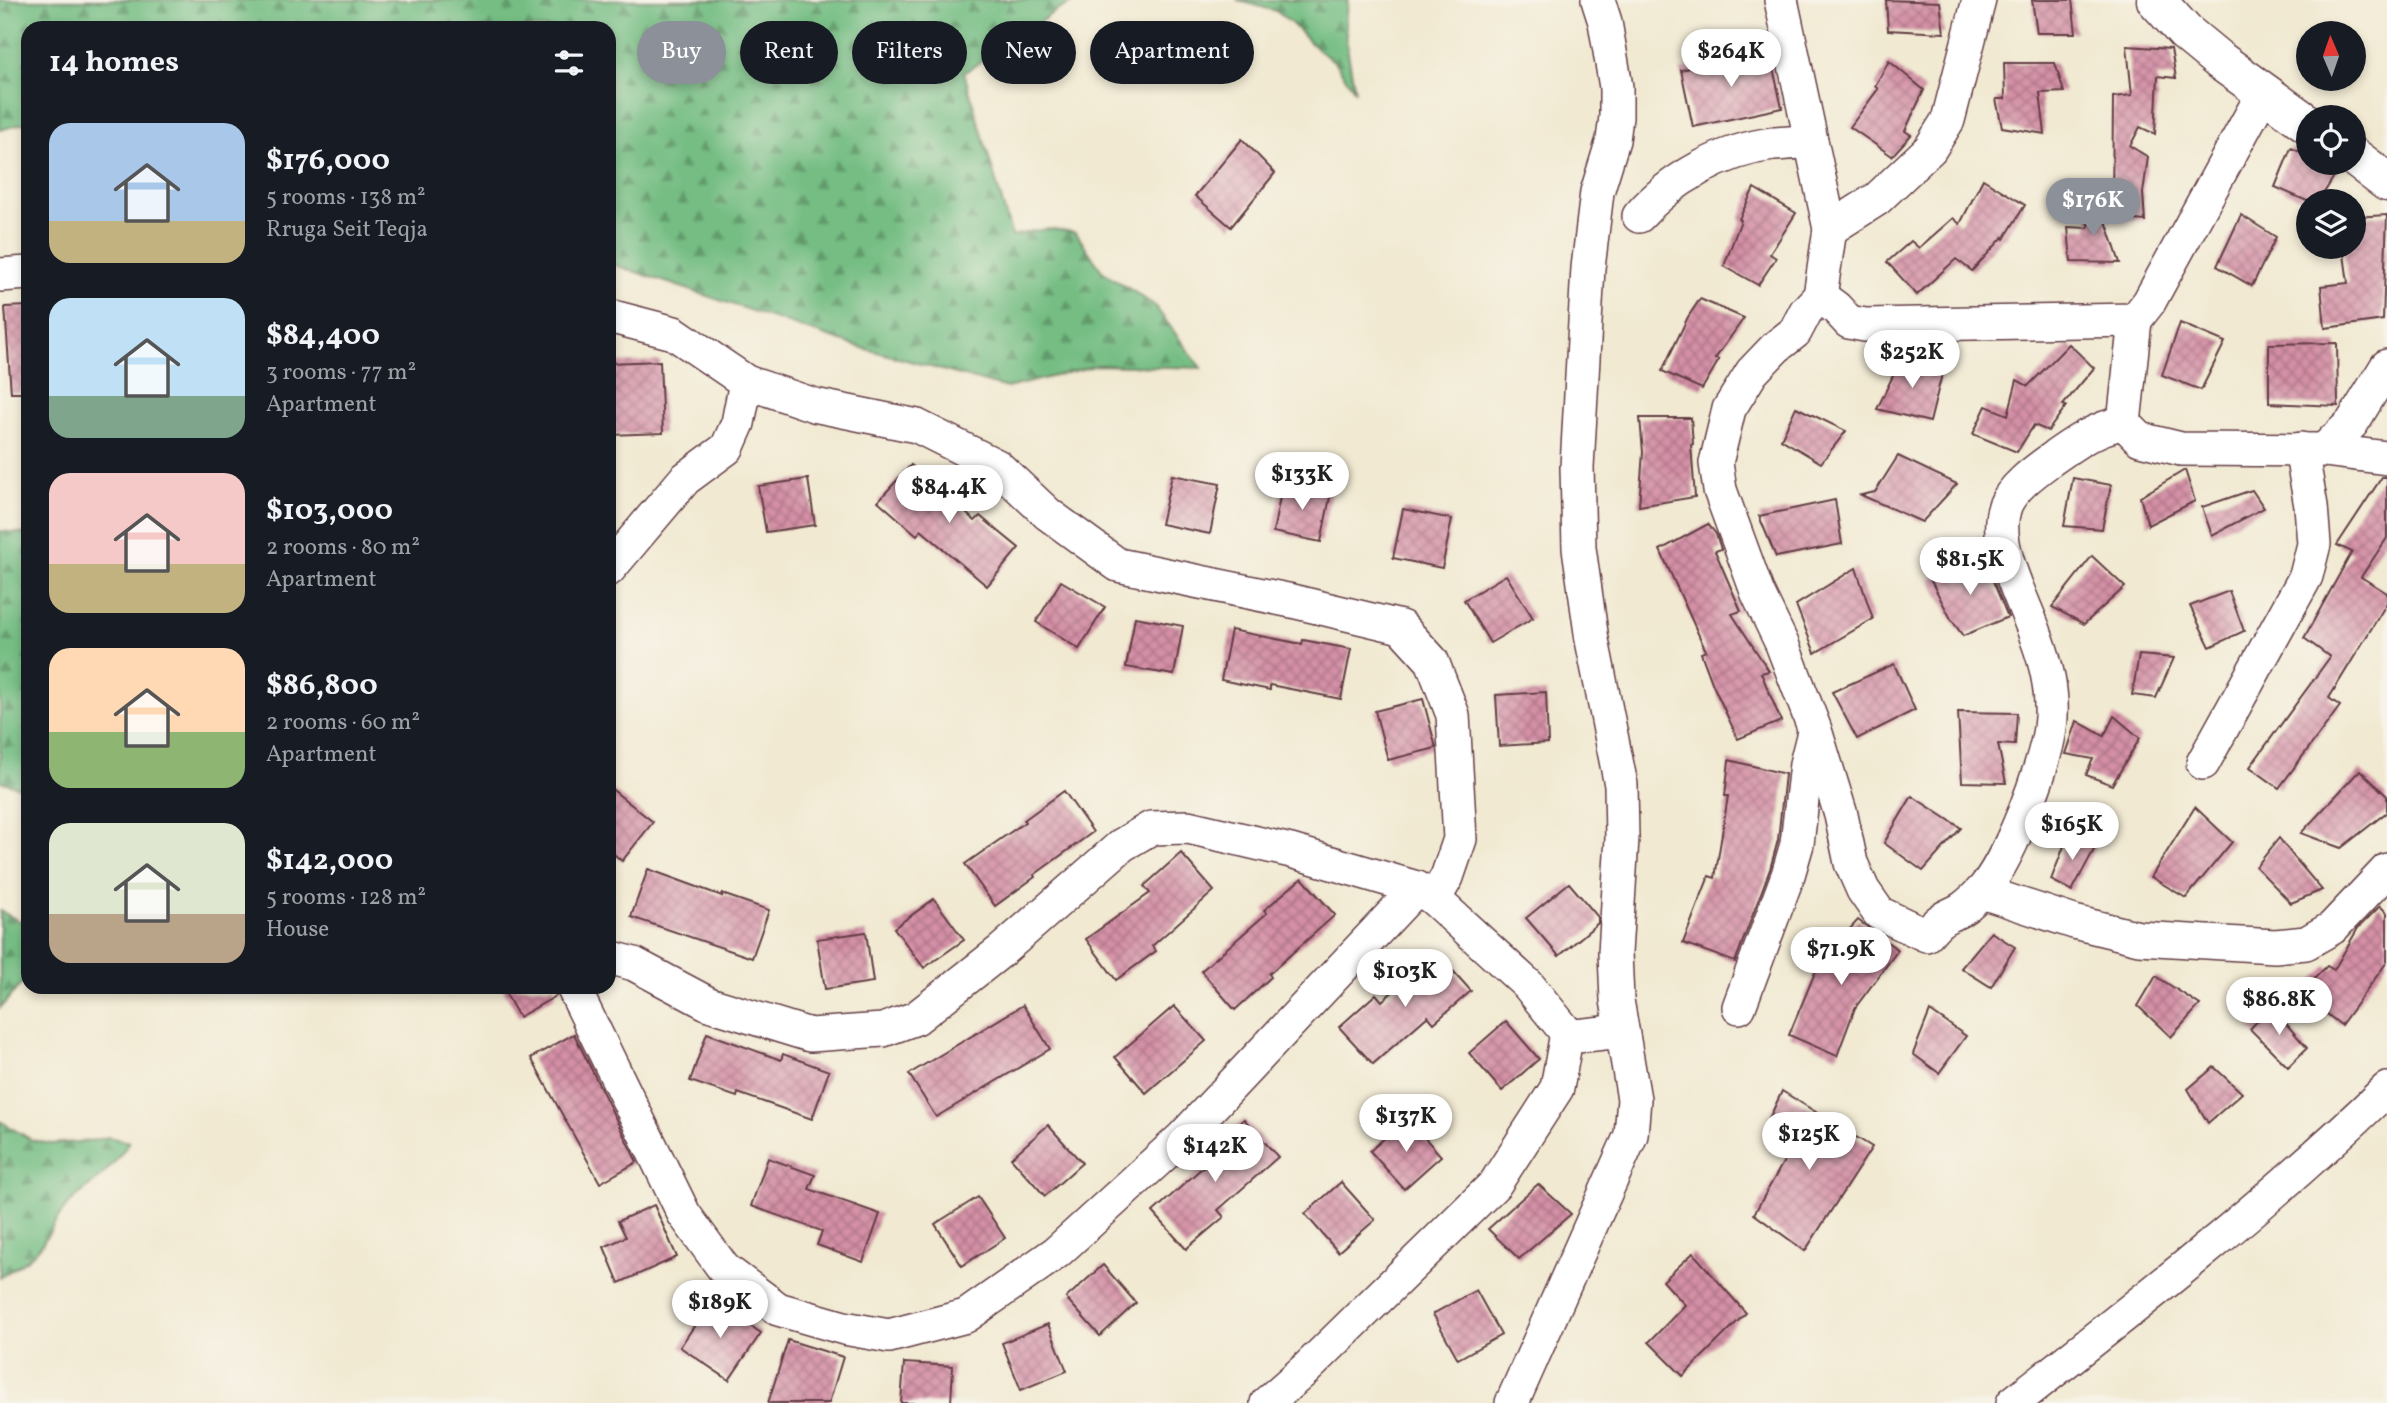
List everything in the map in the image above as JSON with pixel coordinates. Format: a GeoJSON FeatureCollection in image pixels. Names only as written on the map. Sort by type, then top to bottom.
{"type":"FeatureCollection","features":[{"type":"Feature","properties":{"kind":"main road"},"geometry":{"type":"LineString","coordinates":[[2156,0],[2185,32],[2296,115]]}},
{"type":"Feature","properties":{"kind":"main road"},"geometry":{"type":"LineString","coordinates":[[2366,166],[2387,181]]}},
{"type":"Feature","properties":{"kind":"street"},"geometry":{"type":"LineString","coordinates":[[1512,1403],[1613,1180],[1631,1135],[1634,1099],[1617,1000],[1615,953],[1620,905],[1621,785],[1592,640],[1579,548],[1577,467],[1588,268],[1597,192],[1613,141],[1616,117],[1616,87],[1605,22],[1598,0]]}},
{"type":"Feature","properties":{"kind":"street"},"geometry":{"type":"LineString","coordinates":[[1781,0],[1830,229],[1820,296],[1806,311],[1795,332],[1752,372],[1729,409],[1716,463],[1720,490],[1758,594],[1782,644],[1815,730],[1841,814],[1851,863],[1863,890],[1879,913],[1926,935],[1942,919],[1962,909],[1982,892],[1997,873],[2041,767],[2050,728],[2051,700],[2045,666],[2037,637],[2009,567],[2002,539],[2005,507],[2018,487],[2040,467],[2105,425],[2124,423]]}},
{"type":"Feature","properties":{"kind":"street"},"geometry":{"type":"LineString","coordinates":[[1830,229],[1877,199],[1930,149],[1948,120],[1979,0]]}},
{"type":"Feature","properties":{"kind":"street"},"geometry":{"type":"LineString","coordinates":[[2124,423],[2134,320],[2149,302],[2264,92]]}},
{"type":"Feature","properties":{"kind":"street"},"geometry":{"type":"LineString","coordinates":[[1639,216],[1656,197],[1679,181],[1727,156],[1772,144],[1811,141]]}},
{"type":"Feature","properties":{"kind":"street"},"geometry":{"type":"LineString","coordinates":[[0,275],[21,274]]}},
{"type":"Feature","properties":{"kind":"street"},"geometry":{"type":"LineString","coordinates":[[1820,296],[1849,322],[1865,325],[2134,320]]}},
{"type":"Feature","properties":{"kind":"street"},"geometry":{"type":"LineString","coordinates":[[576,994],[684,1214],[724,1269],[778,1309],[844,1328],[889,1336],[966,1316],[1057,1252],[1182,1138],[1426,894],[1447,877],[1460,839],[1453,715],[1432,661],[1401,627],[1118,565],[1048,514],[997,466],[917,426],[814,405],[746,382],[674,333],[616,318]]}},
{"type":"Feature","properties":{"kind":"street"},"geometry":{"type":"LineString","coordinates":[[2313,449],[2351,423],[2387,366]]}},
{"type":"Feature","properties":{"kind":"street"},"geometry":{"type":"LineString","coordinates":[[616,561],[685,479],[727,448],[738,423],[746,382]]}},
{"type":"Feature","properties":{"kind":"street"},"geometry":{"type":"LineString","coordinates":[[2124,423],[2140,439],[2181,449],[2313,449],[2387,458]]}},
{"type":"Feature","properties":{"kind":"street"},"geometry":{"type":"LineString","coordinates":[[2203,763],[2306,576],[2314,544],[2311,506],[2313,449]]}},
{"type":"Feature","properties":{"kind":"street"},"geometry":{"type":"LineString","coordinates":[[1739,1007],[1797,844],[1806,764],[1815,730]]}},
{"type":"Feature","properties":{"kind":"street"},"geometry":{"type":"LineString","coordinates":[[616,959],[634,964],[709,1003],[810,1035],[883,1030],[916,1018],[1001,951],[1122,845],[1151,828],[1188,827],[1291,851],[1426,894],[1528,985],[1567,1033],[1576,1036],[1622,1031]]}},
{"type":"Feature","properties":{"kind":"street"},"geometry":{"type":"LineString","coordinates":[[1982,892],[2074,922],[2139,938],[2275,946],[2306,943],[2332,928],[2387,870]]}},
{"type":"Feature","properties":{"kind":"street"},"geometry":{"type":"LineString","coordinates":[[1267,1403],[1307,1368],[1495,1184],[1557,1088],[1567,1033]]}},
{"type":"Feature","properties":{"kind":"street"},"geometry":{"type":"LineString","coordinates":[[2013,1403],[2165,1284],[2342,1133],[2387,1089]]}},
{"type":"Feature","properties":{"kind":"green space"},"geometry":{"type":"Polygon","coordinates":[[[0,0],[1081,0],[1059,9],[1041,21],[981,21],[981,62],[967,71],[967,21],[852,21],[852,84],[967,83],[1012,236],[1050,229],[1076,233],[1102,271],[1154,305],[1201,368],[1098,365],[1007,388],[859,347],[616,265],[616,21],[21,21],[21,124],[0,130],[0,0]]]}},
{"type":"Feature","properties":{"kind":"green space"},"geometry":{"type":"Polygon","coordinates":[[[1237,0],[1348,0],[1346,34],[1355,91],[1334,61],[1318,50],[1276,11],[1237,0]]]}},
{"type":"Feature","properties":{"kind":"green space"},"geometry":{"type":"Polygon","coordinates":[[[0,531],[21,533],[21,788],[0,781],[0,531]]]}},
{"type":"Feature","properties":{"kind":"green space"},"geometry":{"type":"Polygon","coordinates":[[[0,911],[21,922],[21,984],[0,1008],[0,911]]]}},
{"type":"Feature","properties":{"kind":"green space"},"geometry":{"type":"Polygon","coordinates":[[[0,1121],[32,1140],[51,1144],[108,1137],[129,1142],[108,1169],[63,1210],[37,1250],[0,1278],[0,1121]]]}},
{"type":"Feature","properties":{"kind":"building"},"geometry":{"type":"Polygon","coordinates":[[[1886,0],[1940,2],[1944,33],[1888,30],[1886,0]]]}},
{"type":"Feature","properties":{"kind":"building"},"geometry":{"type":"Polygon","coordinates":[[[2032,0],[2072,0],[2076,33],[2037,33],[2032,0]]]}},
{"type":"Feature","properties":{"kind":"building"},"geometry":{"type":"Polygon","coordinates":[[[2127,46],[2171,49],[2176,78],[2158,76],[2155,134],[2140,127],[2130,146],[2148,157],[2143,193],[2145,221],[2112,218],[2113,97],[2132,95],[2127,46]]]}},
{"type":"Feature","properties":{"kind":"building"},"geometry":{"type":"Polygon","coordinates":[[[1769,50],[1782,108],[1693,127],[1681,70],[1769,50]]]}},
{"type":"Feature","properties":{"kind":"building"},"geometry":{"type":"Polygon","coordinates":[[[1889,61],[1924,90],[1905,131],[1911,135],[1892,156],[1850,127],[1878,89],[1875,86],[1889,61]]]}},
{"type":"Feature","properties":{"kind":"building"},"geometry":{"type":"Polygon","coordinates":[[[2004,63],[2055,63],[2064,92],[2040,93],[2045,134],[2002,127],[1996,99],[2005,99],[2004,63]]]}},
{"type":"Feature","properties":{"kind":"building"},"geometry":{"type":"Polygon","coordinates":[[[1242,139],[1275,173],[1231,227],[1195,196],[1242,139]]]}},
{"type":"Feature","properties":{"kind":"building"},"geometry":{"type":"Polygon","coordinates":[[[2291,148],[2296,150],[2296,175],[2335,175],[2326,189],[2296,189],[2296,196],[2275,187],[2291,148]]]}},
{"type":"Feature","properties":{"kind":"building"},"geometry":{"type":"Polygon","coordinates":[[[1983,179],[2025,205],[2004,239],[2003,237],[1972,271],[1956,259],[1917,295],[1887,262],[1911,241],[1919,248],[1953,218],[1960,224],[1983,179]]]}},
{"type":"Feature","properties":{"kind":"building"},"geometry":{"type":"Polygon","coordinates":[[[2093,182],[2120,263],[2071,262],[2068,227],[2088,228],[2093,182]]]}},
{"type":"Feature","properties":{"kind":"building"},"geometry":{"type":"Polygon","coordinates":[[[1754,188],[1796,213],[1770,254],[1776,258],[1758,285],[1724,266],[1741,220],[1739,219],[1754,188]]]}},
{"type":"Feature","properties":{"kind":"building"},"geometry":{"type":"Polygon","coordinates":[[[2241,215],[2276,237],[2252,286],[2217,266],[2241,215]]]}},
{"type":"Feature","properties":{"kind":"building"},"geometry":{"type":"Polygon","coordinates":[[[2387,215],[2383,320],[2325,328],[2321,286],[2348,283],[2345,259],[2366,259],[2366,216],[2387,215]]]}},
{"type":"Feature","properties":{"kind":"building"},"geometry":{"type":"Polygon","coordinates":[[[1700,299],[1744,318],[1715,359],[1719,360],[1702,389],[1662,371],[1688,317],[1700,299]]]}},
{"type":"Feature","properties":{"kind":"building"},"geometry":{"type":"Polygon","coordinates":[[[21,306],[21,393],[11,393],[5,307],[21,306]]]}},
{"type":"Feature","properties":{"kind":"building"},"geometry":{"type":"Polygon","coordinates":[[[2180,323],[2225,342],[2201,390],[2162,375],[2180,323]]]}},
{"type":"Feature","properties":{"kind":"building"},"geometry":{"type":"Polygon","coordinates":[[[2337,343],[2338,406],[2269,403],[2269,344],[2337,343]]]}},
{"type":"Feature","properties":{"kind":"building"},"geometry":{"type":"Polygon","coordinates":[[[2069,344],[2094,368],[2063,405],[2066,406],[2048,431],[2034,425],[2017,452],[1973,434],[1986,406],[2008,415],[2017,380],[2028,386],[2069,344]]]}},
{"type":"Feature","properties":{"kind":"building"},"geometry":{"type":"Polygon","coordinates":[[[1902,357],[1943,370],[1930,422],[1877,409],[1902,357]]]}},
{"type":"Feature","properties":{"kind":"building"},"geometry":{"type":"Polygon","coordinates":[[[660,361],[663,433],[616,435],[616,363],[660,361]]]}},
{"type":"Feature","properties":{"kind":"building"},"geometry":{"type":"Polygon","coordinates":[[[1796,407],[1846,431],[1821,463],[1781,439],[1796,407]]]}},
{"type":"Feature","properties":{"kind":"building"},"geometry":{"type":"Polygon","coordinates":[[[1640,418],[1691,418],[1695,497],[1639,506],[1643,452],[1640,418]]]}},
{"type":"Feature","properties":{"kind":"building"},"geometry":{"type":"Polygon","coordinates":[[[1898,456],[1957,484],[1922,522],[1861,495],[1875,492],[1898,456]]]}},
{"type":"Feature","properties":{"kind":"building"},"geometry":{"type":"Polygon","coordinates":[[[911,465],[975,521],[980,516],[1019,548],[987,586],[921,530],[917,535],[878,501],[911,465]]]}},
{"type":"Feature","properties":{"kind":"building"},"geometry":{"type":"Polygon","coordinates":[[[2185,470],[2195,501],[2148,525],[2140,497],[2185,470]]]}},
{"type":"Feature","properties":{"kind":"building"},"geometry":{"type":"Polygon","coordinates":[[[1172,475],[1220,484],[1210,534],[1161,524],[1172,475]]]}},
{"type":"Feature","properties":{"kind":"building"},"geometry":{"type":"Polygon","coordinates":[[[2382,477],[2387,477],[2387,538],[2361,577],[2387,593],[2387,603],[2329,698],[2340,706],[2279,788],[2250,767],[2330,657],[2304,638],[2352,552],[2337,545],[2382,477]]]}},
{"type":"Feature","properties":{"kind":"building"},"geometry":{"type":"Polygon","coordinates":[[[2073,478],[2111,485],[2102,529],[2064,526],[2073,478]]]}},
{"type":"Feature","properties":{"kind":"building"},"geometry":{"type":"Polygon","coordinates":[[[808,479],[815,525],[766,532],[758,486],[808,479]]]}},
{"type":"Feature","properties":{"kind":"building"},"geometry":{"type":"Polygon","coordinates":[[[1283,482],[1331,492],[1321,542],[1273,532],[1283,482]]]}},
{"type":"Feature","properties":{"kind":"building"},"geometry":{"type":"Polygon","coordinates":[[[2252,490],[2264,508],[2212,535],[2202,507],[2252,490]]]}},
{"type":"Feature","properties":{"kind":"building"},"geometry":{"type":"Polygon","coordinates":[[[1835,500],[1842,544],[1776,557],[1759,516],[1835,500]]]}},
{"type":"Feature","properties":{"kind":"building"},"geometry":{"type":"Polygon","coordinates":[[[1403,509],[1452,519],[1442,568],[1393,558],[1403,509]]]}},
{"type":"Feature","properties":{"kind":"building"},"geometry":{"type":"Polygon","coordinates":[[[1708,524],[1716,534],[1721,549],[1715,551],[1741,611],[1732,614],[1769,671],[1761,673],[1781,721],[1738,739],[1701,653],[1706,651],[1660,550],[1708,524]]]}},
{"type":"Feature","properties":{"kind":"building"},"geometry":{"type":"Polygon","coordinates":[[[2092,556],[2125,587],[2084,624],[2052,607],[2092,556]]]}},
{"type":"Feature","properties":{"kind":"building"},"geometry":{"type":"Polygon","coordinates":[[[1978,558],[1993,581],[2008,617],[1963,636],[1930,579],[1978,558]]]}},
{"type":"Feature","properties":{"kind":"building"},"geometry":{"type":"Polygon","coordinates":[[[1856,568],[1873,619],[1815,653],[1796,605],[1856,568]]]}},
{"type":"Feature","properties":{"kind":"building"},"geometry":{"type":"Polygon","coordinates":[[[1506,575],[1533,618],[1490,643],[1464,600],[1506,575]]]}},
{"type":"Feature","properties":{"kind":"building"},"geometry":{"type":"Polygon","coordinates":[[[1061,581],[1105,607],[1079,649],[1036,622],[1061,581]]]}},
{"type":"Feature","properties":{"kind":"building"},"geometry":{"type":"Polygon","coordinates":[[[2229,591],[2244,631],[2210,647],[2190,606],[2229,591]]]}},
{"type":"Feature","properties":{"kind":"building"},"geometry":{"type":"Polygon","coordinates":[[[1135,617],[1183,626],[1174,675],[1126,667],[1135,617]]]}},
{"type":"Feature","properties":{"kind":"building"},"geometry":{"type":"Polygon","coordinates":[[[1231,630],[1302,644],[1303,640],[1351,649],[1341,699],[1270,685],[1270,690],[1221,680],[1231,630]]]}},
{"type":"Feature","properties":{"kind":"building"},"geometry":{"type":"Polygon","coordinates":[[[2139,655],[2174,658],[2156,698],[2132,695],[2139,655]]]}},
{"type":"Feature","properties":{"kind":"building"},"geometry":{"type":"Polygon","coordinates":[[[1894,664],[1915,710],[1857,739],[1832,692],[1894,664]]]}},
{"type":"Feature","properties":{"kind":"building"},"geometry":{"type":"Polygon","coordinates":[[[1546,692],[1548,743],[1499,746],[1496,695],[1546,692]]]}},
{"type":"Feature","properties":{"kind":"building"},"geometry":{"type":"Polygon","coordinates":[[[1423,699],[1436,748],[1388,760],[1375,711],[1423,699]]]}},
{"type":"Feature","properties":{"kind":"building"},"geometry":{"type":"Polygon","coordinates":[[[1958,712],[2017,713],[2015,745],[1998,744],[2006,783],[1962,782],[1958,712]]]}},
{"type":"Feature","properties":{"kind":"building"},"geometry":{"type":"Polygon","coordinates":[[[2114,716],[2140,738],[2112,785],[2086,775],[2093,759],[2066,754],[2077,721],[2104,736],[2114,716]]]}},
{"type":"Feature","properties":{"kind":"building"},"geometry":{"type":"Polygon","coordinates":[[[1729,760],[1785,774],[1778,840],[1735,962],[1683,943],[1709,876],[1715,878],[1728,796],[1725,796],[1729,760]]]}},
{"type":"Feature","properties":{"kind":"building"},"geometry":{"type":"Polygon","coordinates":[[[2360,770],[2387,796],[2387,812],[2341,848],[2301,833],[2360,770]]]}},
{"type":"Feature","properties":{"kind":"building"},"geometry":{"type":"Polygon","coordinates":[[[1064,791],[1093,832],[995,906],[965,864],[1064,791]]]}},
{"type":"Feature","properties":{"kind":"building"},"geometry":{"type":"Polygon","coordinates":[[[616,793],[653,822],[622,861],[616,856],[616,793]]]}},
{"type":"Feature","properties":{"kind":"building"},"geometry":{"type":"Polygon","coordinates":[[[1912,796],[1961,828],[1923,871],[1884,843],[1912,796]]]}},
{"type":"Feature","properties":{"kind":"building"},"geometry":{"type":"Polygon","coordinates":[[[2195,807],[2232,842],[2186,898],[2151,877],[2195,807]]]}},
{"type":"Feature","properties":{"kind":"building"},"geometry":{"type":"Polygon","coordinates":[[[2069,833],[2095,848],[2072,891],[2051,880],[2069,833]]]}},
{"type":"Feature","properties":{"kind":"building"},"geometry":{"type":"Polygon","coordinates":[[[2279,838],[2322,890],[2291,903],[2256,867],[2279,838]]]}},
{"type":"Feature","properties":{"kind":"building"},"geometry":{"type":"Polygon","coordinates":[[[1181,853],[1214,891],[1152,946],[1156,951],[1116,980],[1086,939],[1150,893],[1144,886],[1181,853]]]}},
{"type":"Feature","properties":{"kind":"building"},"geometry":{"type":"Polygon","coordinates":[[[648,869],[769,910],[752,958],[631,917],[648,869]]]}},
{"type":"Feature","properties":{"kind":"building"},"geometry":{"type":"Polygon","coordinates":[[[1302,878],[1335,915],[1269,974],[1271,977],[1235,1010],[1201,971],[1267,913],[1264,910],[1302,878]]]}},
{"type":"Feature","properties":{"kind":"building"},"geometry":{"type":"Polygon","coordinates":[[[1569,883],[1598,917],[1598,923],[1559,956],[1526,918],[1569,883]]]}},
{"type":"Feature","properties":{"kind":"building"},"geometry":{"type":"Polygon","coordinates":[[[934,899],[964,940],[924,968],[894,928],[934,899]]]}},
{"type":"Feature","properties":{"kind":"building"},"geometry":{"type":"Polygon","coordinates":[[[2380,906],[2387,913],[2387,962],[2341,1025],[2300,993],[2327,966],[2334,970],[2358,928],[2380,906]]]}},
{"type":"Feature","properties":{"kind":"building"},"geometry":{"type":"Polygon","coordinates":[[[1858,920],[1898,950],[1855,1008],[1837,1056],[1789,1035],[1819,963],[1858,920]]]}},
{"type":"Feature","properties":{"kind":"building"},"geometry":{"type":"Polygon","coordinates":[[[866,932],[873,982],[825,989],[817,939],[866,932]]]}},
{"type":"Feature","properties":{"kind":"building"},"geometry":{"type":"Polygon","coordinates":[[[1991,932],[2015,947],[1991,987],[1961,968],[1991,932]]]}},
{"type":"Feature","properties":{"kind":"building"},"geometry":{"type":"Polygon","coordinates":[[[1437,953],[1471,991],[1434,1023],[1428,1016],[1373,1064],[1339,1027],[1376,994],[1382,1001],[1437,953]]]}},
{"type":"Feature","properties":{"kind":"building"},"geometry":{"type":"Polygon","coordinates":[[[2156,976],[2200,1005],[2171,1037],[2138,1006],[2156,976]]]}},
{"type":"Feature","properties":{"kind":"building"},"geometry":{"type":"Polygon","coordinates":[[[506,994],[556,994],[556,996],[519,1017],[506,994]]]}},
{"type":"Feature","properties":{"kind":"building"},"geometry":{"type":"Polygon","coordinates":[[[1023,1005],[1050,1049],[936,1117],[909,1074],[1023,1005]]]}},
{"type":"Feature","properties":{"kind":"building"},"geometry":{"type":"Polygon","coordinates":[[[1174,1006],[1206,1041],[1146,1093],[1115,1057],[1174,1006]]]}},
{"type":"Feature","properties":{"kind":"building"},"geometry":{"type":"Polygon","coordinates":[[[2271,1006],[2307,1048],[2288,1067],[2250,1029],[2271,1006]]]}},
{"type":"Feature","properties":{"kind":"building"},"geometry":{"type":"Polygon","coordinates":[[[1930,1011],[1966,1036],[1939,1073],[1913,1054],[1930,1011]]]}},
{"type":"Feature","properties":{"kind":"building"},"geometry":{"type":"Polygon","coordinates":[[[1506,1021],[1539,1059],[1502,1091],[1469,1053],[1506,1021]]]}},
{"type":"Feature","properties":{"kind":"building"},"geometry":{"type":"Polygon","coordinates":[[[707,1033],[781,1060],[783,1054],[829,1071],[812,1119],[738,1093],[737,1097],[690,1081],[707,1033]]]}},
{"type":"Feature","properties":{"kind":"building"},"geometry":{"type":"Polygon","coordinates":[[[574,1034],[637,1162],[600,1183],[531,1058],[574,1034]]]}},
{"type":"Feature","properties":{"kind":"building"},"geometry":{"type":"Polygon","coordinates":[[[2214,1067],[2242,1093],[2208,1123],[2188,1089],[2214,1067]]]}},
{"type":"Feature","properties":{"kind":"building"},"geometry":{"type":"Polygon","coordinates":[[[1782,1091],[1872,1147],[1805,1251],[1754,1214],[1797,1138],[1769,1119],[1782,1091]]]}},
{"type":"Feature","properties":{"kind":"building"},"geometry":{"type":"Polygon","coordinates":[[[1407,1118],[1441,1156],[1404,1189],[1370,1151],[1407,1118]]]}},
{"type":"Feature","properties":{"kind":"building"},"geometry":{"type":"Polygon","coordinates":[[[1244,1119],[1278,1157],[1218,1210],[1224,1217],[1186,1249],[1153,1212],[1213,1158],[1207,1152],[1244,1119]]]}},
{"type":"Feature","properties":{"kind":"building"},"geometry":{"type":"Polygon","coordinates":[[[1048,1125],[1082,1163],[1045,1196],[1011,1158],[1048,1125]]]}},
{"type":"Feature","properties":{"kind":"building"},"geometry":{"type":"Polygon","coordinates":[[[768,1158],[815,1175],[809,1189],[880,1214],[863,1262],[817,1245],[822,1231],[751,1206],[768,1158]]]}},
{"type":"Feature","properties":{"kind":"building"},"geometry":{"type":"Polygon","coordinates":[[[1341,1182],[1375,1220],[1338,1252],[1305,1214],[1341,1182]]]}},
{"type":"Feature","properties":{"kind":"building"},"geometry":{"type":"Polygon","coordinates":[[[1538,1184],[1571,1214],[1519,1259],[1488,1229],[1538,1184]]]}},
{"type":"Feature","properties":{"kind":"building"},"geometry":{"type":"Polygon","coordinates":[[[978,1197],[1005,1238],[962,1266],[935,1224],[978,1197]]]}},
{"type":"Feature","properties":{"kind":"building"},"geometry":{"type":"Polygon","coordinates":[[[654,1205],[677,1257],[619,1283],[604,1247],[626,1237],[618,1221],[654,1205]]]}},
{"type":"Feature","properties":{"kind":"building"},"geometry":{"type":"Polygon","coordinates":[[[1693,1253],[1746,1313],[1683,1376],[1649,1342],[1685,1305],[1663,1281],[1693,1253]]]}},
{"type":"Feature","properties":{"kind":"building"},"geometry":{"type":"Polygon","coordinates":[[[1103,1265],[1136,1303],[1100,1336],[1066,1298],[1103,1265]]]}},
{"type":"Feature","properties":{"kind":"building"},"geometry":{"type":"Polygon","coordinates":[[[1476,1290],[1501,1335],[1458,1359],[1433,1314],[1476,1290]]]}},
{"type":"Feature","properties":{"kind":"building"},"geometry":{"type":"Polygon","coordinates":[[[712,1300],[761,1333],[729,1380],[680,1347],[712,1300]]]}},
{"type":"Feature","properties":{"kind":"building"},"geometry":{"type":"Polygon","coordinates":[[[1048,1324],[1067,1371],[1021,1390],[1002,1343],[1048,1324]]]}},
{"type":"Feature","properties":{"kind":"building"},"geometry":{"type":"Polygon","coordinates":[[[788,1340],[843,1357],[829,1403],[768,1403],[788,1340]]]}},
{"type":"Feature","properties":{"kind":"building"},"geometry":{"type":"Polygon","coordinates":[[[904,1363],[953,1366],[951,1403],[901,1403],[904,1363]]]}}]}
